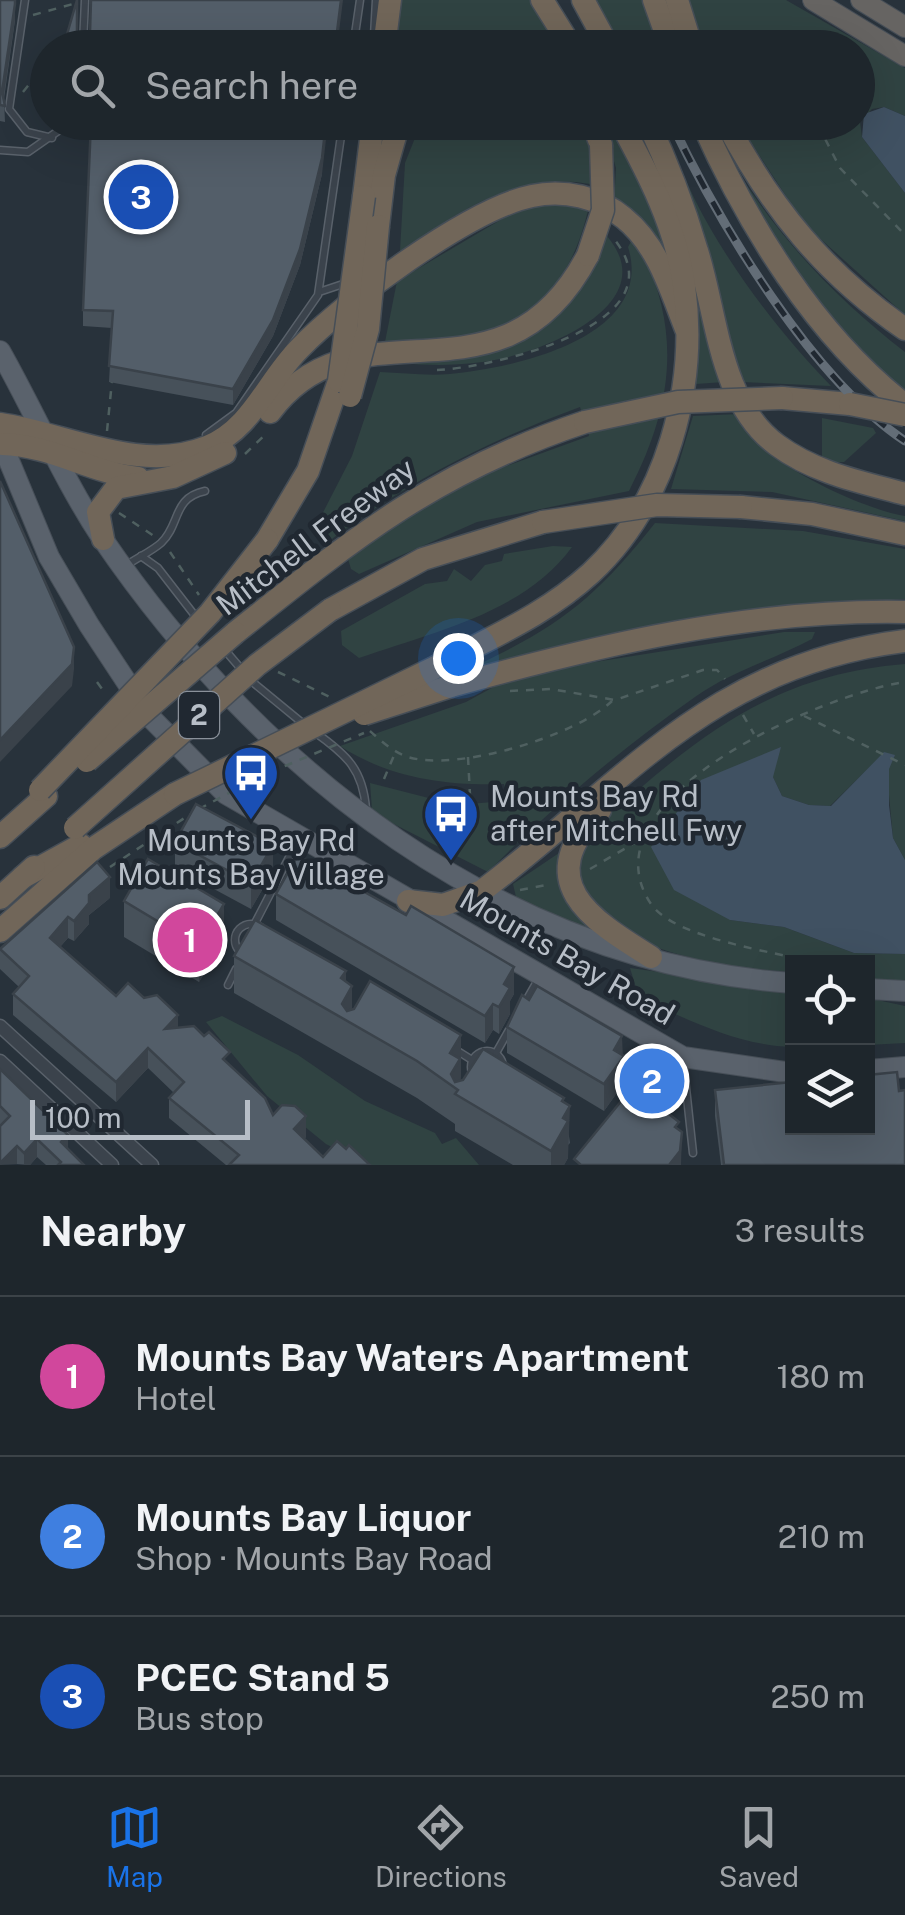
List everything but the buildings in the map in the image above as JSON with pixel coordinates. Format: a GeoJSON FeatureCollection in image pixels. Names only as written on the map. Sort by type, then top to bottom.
{"type":"FeatureCollection","features":[{"type":"Feature","properties":{"kind":"highway"},"geometry":{"type":"LineString","coordinates":[[386,30],[390,0]]}},
{"type":"Feature","properties":{"kind":"highway"},"geometry":{"type":"LineString","coordinates":[[542,0],[561,30]]}},
{"type":"Feature","properties":{"kind":"highway"},"geometry":{"type":"LineString","coordinates":[[583,0],[599,30]]}},
{"type":"Feature","properties":{"kind":"highway"},"geometry":{"type":"LineString","coordinates":[[654,0],[665,30]]}},
{"type":"Feature","properties":{"kind":"highway"},"geometry":{"type":"LineString","coordinates":[[677,0],[686,30]]}},
{"type":"Feature","properties":{"kind":"highway"},"geometry":{"type":"LineString","coordinates":[[813,0],[862,30]]}},
{"type":"Feature","properties":{"kind":"highway"},"geometry":{"type":"LineString","coordinates":[[860,0],[905,28]]}},
{"type":"Feature","properties":{"kind":"highway"},"geometry":{"type":"LineString","coordinates":[[875,38],[905,56]]}},
{"type":"Feature","properties":{"kind":"highway"},"geometry":{"type":"LineString","coordinates":[[178,681],[271,545],[341,390],[378,226],[372,196],[370,140]]}},
{"type":"Feature","properties":{"kind":"highway"},"geometry":{"type":"LineString","coordinates":[[341,390],[372,196],[392,140]]}},
{"type":"Feature","properties":{"kind":"highway"},"geometry":{"type":"LineString","coordinates":[[103,538],[98,512],[104,498],[123,485],[173,477],[224,453],[257,427],[288,388],[317,368],[358,354],[471,348],[520,329],[563,294],[588,255],[603,210],[597,140]]}},
{"type":"Feature","properties":{"kind":"highway"},"geometry":{"type":"LineString","coordinates":[[0,931],[86,839],[272,744],[434,668],[547,608],[593,571],[617,544],[662,469],[682,398],[686,329],[684,285],[672,235],[648,173],[630,140]]}},
{"type":"Feature","properties":{"kind":"highway"},"geometry":{"type":"LineString","coordinates":[[655,140],[696,248],[728,371],[754,420],[774,443],[801,460],[905,494]]}},
{"type":"Feature","properties":{"kind":"highway"},"geometry":{"type":"LineString","coordinates":[[711,140],[742,202],[796,286],[878,384],[905,405]]}},
{"type":"Feature","properties":{"kind":"highway"},"geometry":{"type":"LineString","coordinates":[[736,140],[766,195],[797,235],[844,284],[905,329]]}},
{"type":"Feature","properties":{"kind":"highway"},"geometry":{"type":"LineString","coordinates":[[1,436],[43,431],[122,454],[164,456],[192,452],[230,434],[298,349],[413,259],[516,200],[542,194],[583,197],[622,216],[644,240],[686,329]]}},
{"type":"Feature","properties":{"kind":"highway","name":"Mitchell Freeway"},"geometry":{"type":"LineString","coordinates":[[43,793],[302,579],[432,486],[503,451],[585,422],[678,402],[782,398],[850,404],[905,415]]}},
{"type":"Feature","properties":{"kind":"highway"},"geometry":{"type":"LineString","coordinates":[[1,436],[102,472],[146,480]]}},
{"type":"Feature","properties":{"kind":"highway","name":"2"},"geometry":{"type":"LineString","coordinates":[[0,898],[23,877],[86,839],[242,678],[330,610],[424,559],[543,522],[657,505],[741,506],[812,514],[905,534]]}},
{"type":"Feature","properties":{"kind":"highway"},"geometry":{"type":"LineString","coordinates":[[0,834],[43,793],[271,545]]}},
{"type":"Feature","properties":{"kind":"highway"},"geometry":{"type":"LineString","coordinates":[[272,744],[450,686],[588,648],[686,631],[851,611],[905,612]]}},
{"type":"Feature","properties":{"kind":"highway"},"geometry":{"type":"LineString","coordinates":[[408,901],[443,905],[482,891],[675,732],[740,689],[791,666],[864,646],[905,641]]}},
{"type":"Feature","properties":{"kind":"highway"},"geometry":{"type":"LineString","coordinates":[[652,957],[590,918],[574,896],[571,857],[584,826],[675,732]]}},
{"type":"Feature","properties":{"kind":"main road","name":"Mounts Bay Road"},"geometry":{"type":"LineString","coordinates":[[0,352],[103,538],[132,561],[240,707],[305,772],[419,856],[482,891],[596,942],[652,957],[785,982]]}},
{"type":"Feature","properties":{"kind":"main road","name":"Mounts Bay Road"},"geometry":{"type":"LineString","coordinates":[[1,436],[49,557],[149,716],[226,794],[683,1057],[785,1071]]}},
{"type":"Feature","properties":{"kind":"main road"},"geometry":{"type":"LineString","coordinates":[[875,990],[905,992]]}},
{"type":"Feature","properties":{"kind":"main road"},"geometry":{"type":"LineString","coordinates":[[875,1069],[905,1067]]}},
{"type":"Feature","properties":{"kind":"street"},"geometry":{"type":"LineString","coordinates":[[0,1026],[152,1165]]}},
{"type":"Feature","properties":{"kind":"street"},"geometry":{"type":"LineString","coordinates":[[0,1061],[112,1165]]}},
{"type":"Feature","properties":{"kind":"lane"},"geometry":{"type":"LineString","coordinates":[[24,0],[9,109],[30,133]]}},
{"type":"Feature","properties":{"kind":"lane"},"geometry":{"type":"LineString","coordinates":[[83,30],[84,0]]}},
{"type":"Feature","properties":{"kind":"lane"},"geometry":{"type":"LineString","coordinates":[[356,30],[360,0]]}},
{"type":"Feature","properties":{"kind":"lane"},"geometry":{"type":"LineString","coordinates":[[375,30],[376,0]]}},
{"type":"Feature","properties":{"kind":"lane"},"geometry":{"type":"LineString","coordinates":[[0,150],[28,152],[49,140]]}},
{"type":"Feature","properties":{"kind":"lane"},"geometry":{"type":"LineString","coordinates":[[164,456],[209,434],[236,413],[319,292],[340,140]]}},
{"type":"Feature","properties":{"kind":"lane"},"geometry":{"type":"LineString","coordinates":[[319,292],[413,259]]}},
{"type":"Feature","properties":{"kind":"lane"},"geometry":{"type":"LineString","coordinates":[[132,561],[163,542],[180,503],[191,494],[205,491]]}},
{"type":"Feature","properties":{"kind":"lane"},"geometry":{"type":"LineString","coordinates":[[132,561],[158,568],[262,694],[350,758],[360,773],[367,808],[362,815]]}},
{"type":"Feature","properties":{"kind":"lane"},"geometry":{"type":"LineString","coordinates":[[254,923],[300,837]]}},
{"type":"Feature","properties":{"kind":"lane"},"geometry":{"type":"LineString","coordinates":[[254,923],[267,934],[268,943],[258,955],[243,955],[234,942],[236,932],[242,925],[254,923]]}},
{"type":"Feature","properties":{"kind":"lane"},"geometry":{"type":"LineString","coordinates":[[268,943],[285,953]]}},
{"type":"Feature","properties":{"kind":"lane"},"geometry":{"type":"LineString","coordinates":[[228,985],[243,955]]}},
{"type":"Feature","properties":{"kind":"lane"},"geometry":{"type":"LineString","coordinates":[[520,1012],[539,976]]}},
{"type":"Feature","properties":{"kind":"lane"},"geometry":{"type":"LineString","coordinates":[[496,1053],[512,1026]]}},
{"type":"Feature","properties":{"kind":"lane"},"geometry":{"type":"LineString","coordinates":[[438,1040],[472,1060]]}},
{"type":"Feature","properties":{"kind":"lane"},"geometry":{"type":"LineString","coordinates":[[478,1053],[496,1053],[503,1061],[500,1078],[485,1084],[478,1081],[470,1070],[472,1060],[478,1053]]}},
{"type":"Feature","properties":{"kind":"lane"},"geometry":{"type":"LineString","coordinates":[[683,1057],[692,1154]]}},
{"type":"Feature","properties":{"kind":"lane"},"geometry":{"type":"LineString","coordinates":[[468,1096],[478,1081]]}},
{"type":"Feature","properties":{"kind":"path"},"geometry":{"type":"LineString","coordinates":[[20,18],[84,0]]}},
{"type":"Feature","properties":{"kind":"path"},"geometry":{"type":"LineString","coordinates":[[827,140],[840,168],[905,235]]}},
{"type":"Feature","properties":{"kind":"path"},"geometry":{"type":"LineString","coordinates":[[108,431],[113,374]]}},
{"type":"Feature","properties":{"kind":"path"},"geometry":{"type":"LineString","coordinates":[[109,507],[163,542],[200,597]]}},
{"type":"Feature","properties":{"kind":"path"},"geometry":{"type":"LineString","coordinates":[[270,668],[336,700]]}},
{"type":"Feature","properties":{"kind":"path"},"geometry":{"type":"LineString","coordinates":[[359,721],[395,751],[426,759],[468,756],[541,740],[612,700],[703,670],[717,670],[725,678]]}},
{"type":"Feature","properties":{"kind":"path"},"geometry":{"type":"LineString","coordinates":[[788,955],[674,924],[652,906],[641,879],[644,838],[650,823],[682,788],[754,735],[875,688],[905,682]]}},
{"type":"Feature","properties":{"kind":"path"},"geometry":{"type":"LineString","coordinates":[[506,692],[551,690],[612,700]]}},
{"type":"Feature","properties":{"kind":"path"},"geometry":{"type":"LineString","coordinates":[[743,715],[754,735]]}},
{"type":"Feature","properties":{"kind":"path"},"geometry":{"type":"LineString","coordinates":[[802,715],[905,765]]}},
{"type":"Feature","properties":{"kind":"path"},"geometry":{"type":"LineString","coordinates":[[110,867],[239,787],[384,726]]}},
{"type":"Feature","properties":{"kind":"path"},"geometry":{"type":"LineString","coordinates":[[384,779],[395,751]]}},
{"type":"Feature","properties":{"kind":"path"},"geometry":{"type":"LineString","coordinates":[[468,756],[470,795]]}},
{"type":"Feature","properties":{"kind":"path"},"geometry":{"type":"LineString","coordinates":[[577,875],[615,858],[644,838]]}},
{"type":"Feature","properties":{"kind":"path"},"geometry":{"type":"LineString","coordinates":[[512,893],[561,880]]}},
{"type":"Feature","properties":{"kind":"shaded area"},"geometry":{"type":"Polygon","coordinates":[[[399,0],[535,0],[553,30],[397,30],[399,0]]]}},
{"type":"Feature","properties":{"kind":"shaded area"},"geometry":{"type":"Polygon","coordinates":[[[591,0],[646,0],[657,30],[608,30],[591,0]]]}},
{"type":"Feature","properties":{"kind":"shaded area"},"geometry":{"type":"Polygon","coordinates":[[[684,0],[786,0],[838,30],[696,30],[684,0]]]}},
{"type":"Feature","properties":{"kind":"shaded area"},"geometry":{"type":"Polygon","coordinates":[[[875,51],[905,68],[905,116],[884,107],[875,108],[875,51]]]}},
{"type":"Feature","properties":{"kind":"shaded area"},"geometry":{"type":"Polygon","coordinates":[[[414,140],[586,140],[590,184],[537,183],[513,189],[467,209],[400,251],[405,163],[414,140]]]}},
{"type":"Feature","properties":{"kind":"shaded area"},"geometry":{"type":"Polygon","coordinates":[[[608,140],[619,140],[643,181],[671,257],[614,203],[616,168],[608,140]]]}},
{"type":"Feature","properties":{"kind":"shaded area"},"geometry":{"type":"Polygon","coordinates":[[[636,140],[650,140],[663,170],[724,382],[696,384],[696,297],[636,140]]]}},
{"type":"Feature","properties":{"kind":"shaded area"},"geometry":{"type":"Polygon","coordinates":[[[661,140],[669,140],[708,225],[739,274],[831,386],[742,382],[661,140]]]}},
{"type":"Feature","properties":{"kind":"shaded area"},"geometry":{"type":"Polygon","coordinates":[[[749,140],[864,140],[905,193],[905,315],[805,225],[749,140]]]}},
{"type":"Feature","properties":{"kind":"shaded area"},"geometry":{"type":"Polygon","coordinates":[[[739,173],[814,270],[905,352],[905,397],[847,345],[733,177],[739,173]]]}},
{"type":"Feature","properties":{"kind":"shaded area"},"geometry":{"type":"Polygon","coordinates":[[[547,201],[589,206],[577,245],[562,275],[542,299],[518,317],[490,329],[458,337],[385,342],[397,281],[514,212],[547,201]]]}},
{"type":"Feature","properties":{"kind":"shaded area"},"geometry":{"type":"Polygon","coordinates":[[[607,236],[621,260],[621,282],[611,301],[571,333],[522,353],[487,361],[450,365],[400,363],[470,356],[526,336],[571,297],[607,236]]]}},
{"type":"Feature","properties":{"kind":"shaded area"},"geometry":{"type":"Polygon","coordinates":[[[634,236],[660,301],[667,364],[656,426],[629,491],[477,522],[359,574],[351,569],[348,559],[408,515],[479,476],[589,436],[580,407],[546,420],[418,482],[328,542],[314,530],[352,456],[380,372],[433,375],[477,371],[542,355],[574,342],[601,325],[621,304],[631,278],[628,247],[634,236]]]}},
{"type":"Feature","properties":{"kind":"shaded area"},"geometry":{"type":"Polygon","coordinates":[[[740,414],[761,444],[781,462],[853,500],[905,516],[905,521],[772,492],[671,489],[693,416],[740,414]]]}},
{"type":"Feature","properties":{"kind":"shaded area"},"geometry":{"type":"Polygon","coordinates":[[[822,418],[873,428],[876,433],[844,462],[822,463],[822,418]]]}},
{"type":"Feature","properties":{"kind":"shaded area"},"geometry":{"type":"Polygon","coordinates":[[[655,523],[803,531],[905,549],[905,599],[800,606],[477,671],[479,664],[534,636],[577,606],[615,570],[655,523]]]}},
{"type":"Feature","properties":{"kind":"shaded area"},"geometry":{"type":"Polygon","coordinates":[[[572,547],[529,589],[475,618],[359,658],[342,645],[341,631],[425,584],[447,581],[454,569],[471,581],[485,565],[502,561],[504,554],[572,547]]]}},
{"type":"Feature","properties":{"kind":"shaded area"},"geometry":{"type":"Polygon","coordinates":[[[784,632],[815,632],[812,639],[695,697],[587,780],[488,872],[372,810],[370,783],[456,805],[506,801],[504,784],[419,778],[378,766],[340,746],[466,702],[499,684],[557,668],[784,632]]]}},
{"type":"Feature","properties":{"kind":"shaded area"},"geometry":{"type":"Polygon","coordinates":[[[905,664],[905,860],[893,838],[885,752],[830,806],[809,805],[782,796],[773,777],[730,920],[784,927],[854,953],[905,954],[905,982],[875,980],[875,955],[785,955],[785,971],[692,958],[621,931],[595,910],[581,884],[582,852],[605,818],[668,765],[728,722],[792,689],[864,669],[905,664]]]}},
{"type":"Feature","properties":{"kind":"shaded area"},"geometry":{"type":"Polygon","coordinates":[[[559,853],[561,880],[597,936],[516,897],[513,884],[559,853]]]}},
{"type":"Feature","properties":{"kind":"shaded area"},"geometry":{"type":"Polygon","coordinates":[[[630,968],[785,989],[785,1046],[732,1036],[639,998],[630,968]]]}},
{"type":"Feature","properties":{"kind":"shaded area"},"geometry":{"type":"Polygon","coordinates":[[[875,1000],[905,1006],[905,1043],[875,1045],[875,1000]]]}},
{"type":"Feature","properties":{"kind":"shaded area"},"geometry":{"type":"Polygon","coordinates":[[[222,1016],[298,1055],[365,1101],[435,1133],[442,1144],[456,1138],[479,1165],[367,1165],[326,1144],[267,1096],[206,1022],[222,1016]]]}},
{"type":"Feature","properties":{"kind":"water"},"geometry":{"type":"Polygon","coordinates":[[[884,107],[905,116],[905,193],[864,140],[875,140],[875,110],[884,107]]]}},
{"type":"Feature","properties":{"kind":"water"},"geometry":{"type":"Polygon","coordinates":[[[781,747],[773,777],[782,796],[809,805],[831,806],[884,752],[895,755],[889,769],[889,805],[893,838],[905,860],[905,954],[854,953],[784,927],[730,920],[674,890],[651,847],[701,780],[781,747]]]}},
{"type":"Feature","properties":{"kind":"railway"},"geometry":{"type":"LineString","coordinates":[[680,140],[742,251],[803,339],[870,414],[905,441]]}},
{"type":"Feature","properties":{"kind":"place","name":"PCEC Stand 5"},"geometry":{"type":"Point","coordinates":[141,197]}},
{"type":"Feature","properties":{"kind":"place","name":"Mounts Bay Rd Mounts Bay Village"},"geometry":{"type":"Point","coordinates":[251,822]}},
{"type":"Feature","properties":{"kind":"place","name":"Mounts Bay Rd after Mitchell Fwy"},"geometry":{"type":"Point","coordinates":[451,863]}},
{"type":"Feature","properties":{"kind":"place","name":"Mounts Bay Waters Apartment"},"geometry":{"type":"Point","coordinates":[190,940]}},
{"type":"Feature","properties":{"kind":"place","name":"Mounts Bay Liquor"},"geometry":{"type":"Point","coordinates":[652,1081]}}]}
